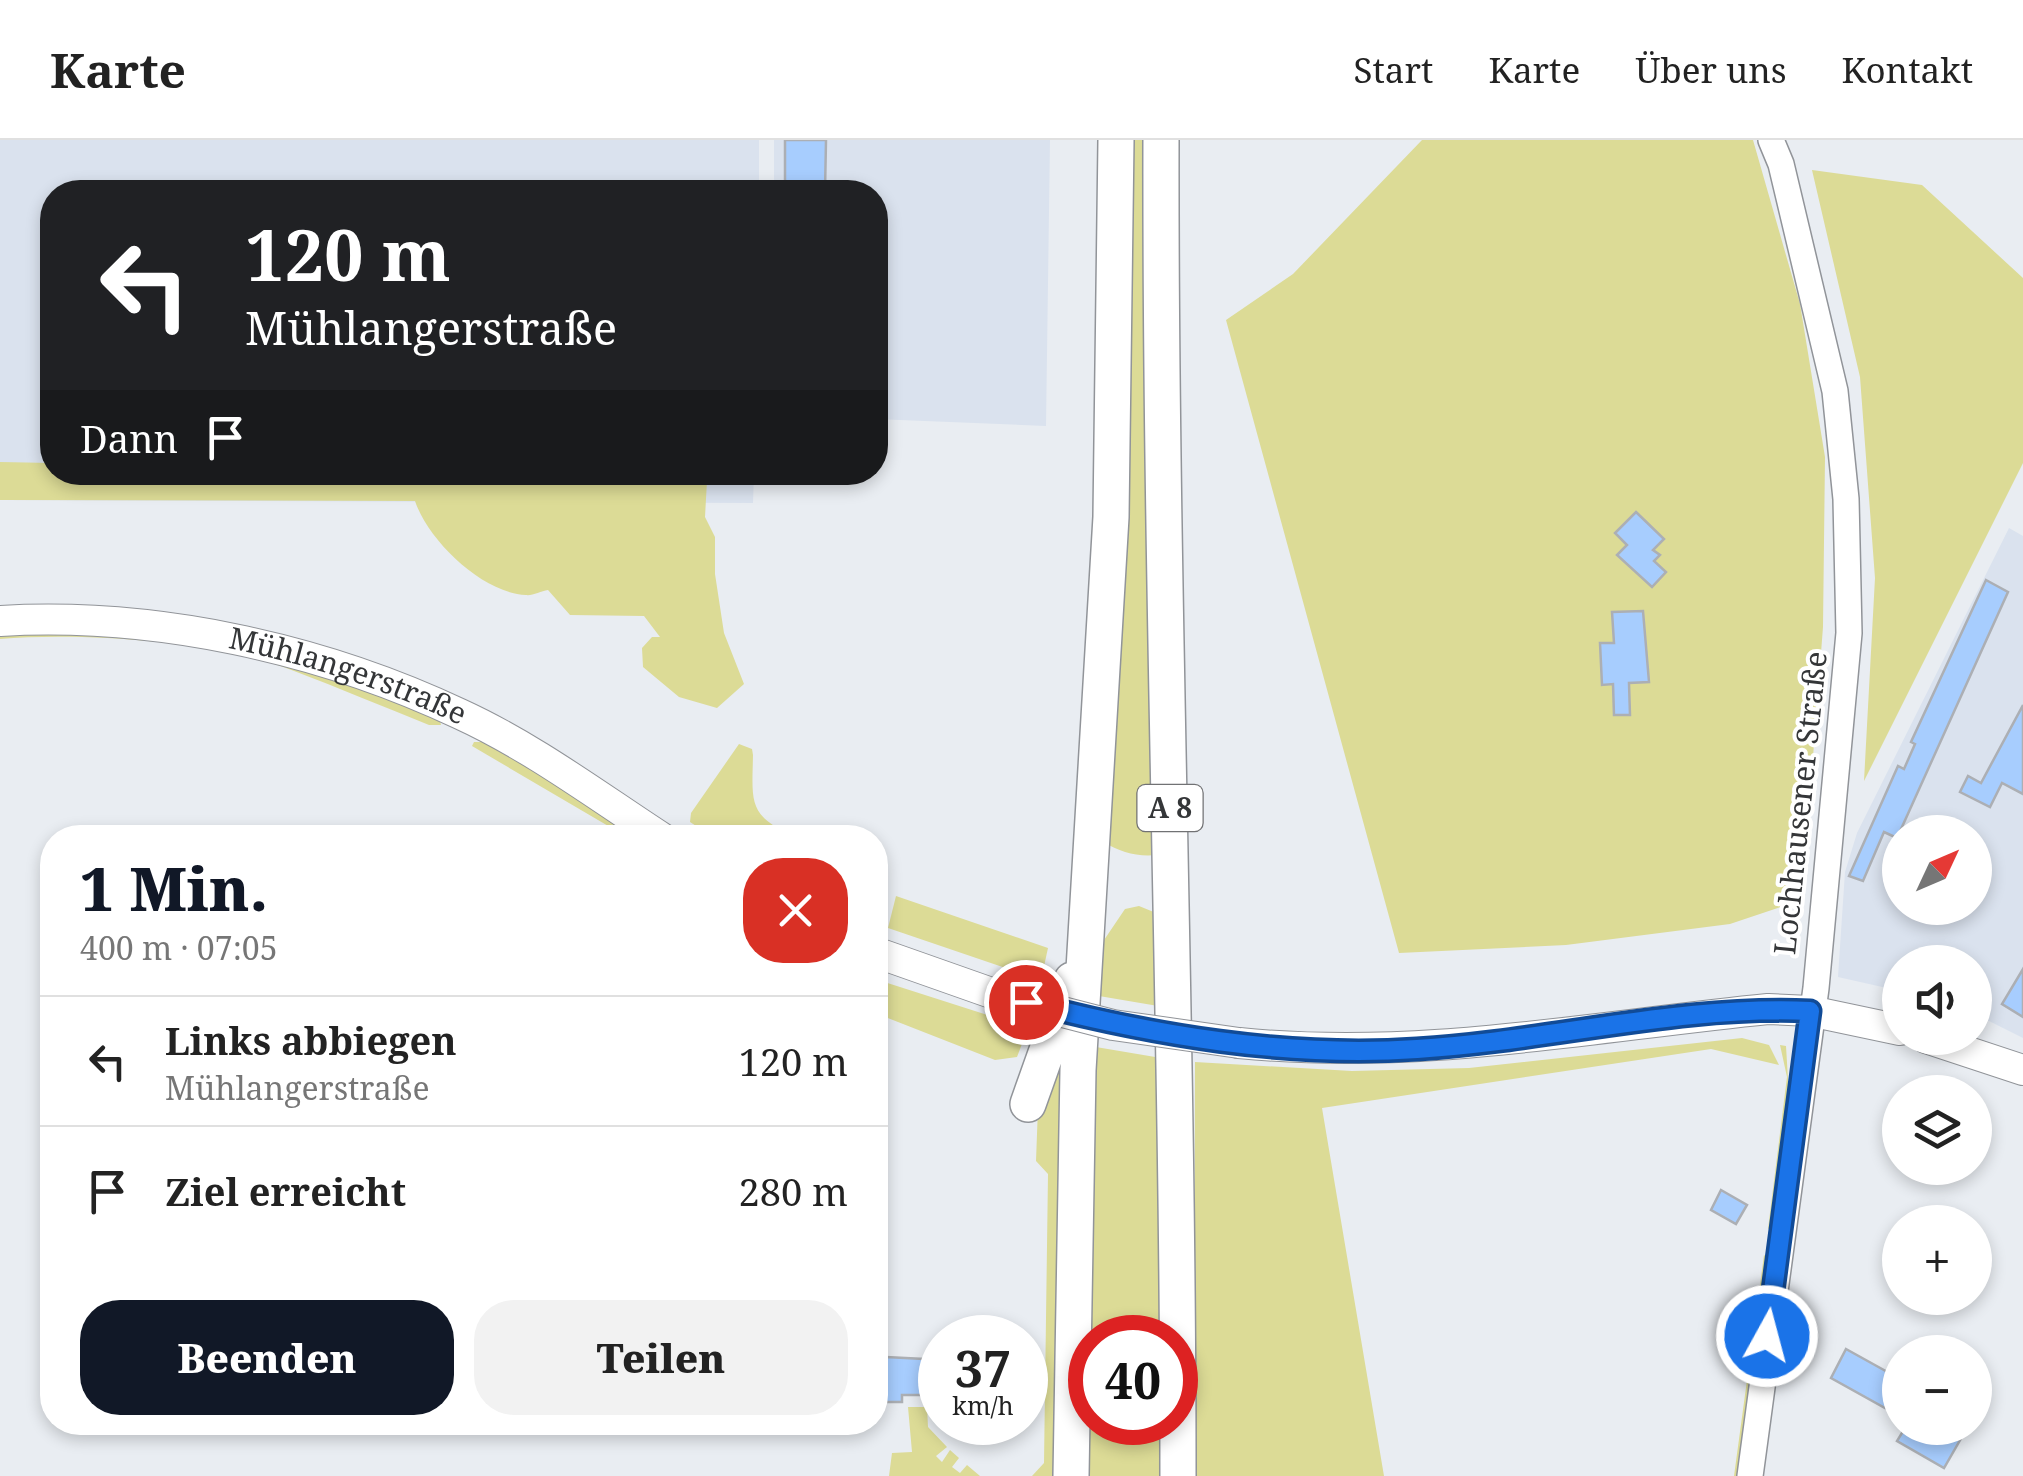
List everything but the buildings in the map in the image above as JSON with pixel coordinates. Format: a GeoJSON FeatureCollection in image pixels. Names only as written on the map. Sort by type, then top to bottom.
{"type":"FeatureCollection","features":[{"type":"Feature","properties":{"kind":"highway","name":"A 8"},"geometry":{"type":"LineString","coordinates":[[1072,1476],[1078,1070],[1110,516],[1116,140]]}},
{"type":"Feature","properties":{"kind":"highway","name":"A 8"},"geometry":{"type":"LineString","coordinates":[[1161,140],[1160,480],[1178,1110],[1178,1476]]}},
{"type":"Feature","properties":{"kind":"highway"},"geometry":{"type":"LineString","coordinates":[[1028,1104],[1085,941]]}},
{"type":"Feature","properties":{"kind":"main road","name":"Mühlangerstraße"},"geometry":{"type":"LineString","coordinates":[[0,622],[64,619],[180,630],[301,656],[357,673],[463,715],[534,754],[642,825]]}},
{"type":"Feature","properties":{"kind":"main road"},"geometry":{"type":"LineString","coordinates":[[888,957],[996,995],[1113,1025],[1315,1050],[1416,1050],[1768,1009],[1810,1011],[1882,1026]]}},
{"type":"Feature","properties":{"kind":"main road"},"geometry":{"type":"LineString","coordinates":[[1978,1055],[2023,1070]]}},
{"type":"Feature","properties":{"kind":"street","name":"Lochhausener Straße"},"geometry":{"type":"LineString","coordinates":[[1750,1476],[1846,702],[1846,499],[1835,391],[1781,164],[1771,140]]}},
{"type":"Feature","properties":{"kind":"shaded area"},"geometry":{"type":"Polygon","coordinates":[[[0,140],[759,140],[759,180],[40,180],[40,485],[754,485],[753,503],[0,500],[0,140]]]}},
{"type":"Feature","properties":{"kind":"shaded area"},"geometry":{"type":"Polygon","coordinates":[[[774,140],[1050,140],[1046,426],[888,420],[888,180],[774,180],[774,140]]]}},
{"type":"Feature","properties":{"kind":"shaded area"},"geometry":{"type":"Polygon","coordinates":[[[1126,140],[1152,140],[1157,855],[1129,853],[1103,842],[1126,140]]]}},
{"type":"Feature","properties":{"kind":"shaded area"},"geometry":{"type":"Polygon","coordinates":[[[1422,140],[1753,140],[1800,304],[1825,457],[1823,627],[1802,900],[1730,924],[1566,945],[1399,953],[1226,320],[1293,274],[1422,140]]]}},
{"type":"Feature","properties":{"kind":"shaded area"},"geometry":{"type":"Polygon","coordinates":[[[1812,170],[1922,185],[2023,278],[2023,463],[1864,781],[1875,578],[1860,377],[1812,170]]]}},
{"type":"Feature","properties":{"kind":"shaded area"},"geometry":{"type":"Polygon","coordinates":[[[0,462],[40,463],[40,485],[707,485],[705,517],[715,537],[715,574],[724,633],[744,684],[717,708],[679,697],[643,667],[642,648],[652,637],[660,637],[644,616],[570,615],[548,590],[526,595],[492,585],[444,547],[415,501],[0,500],[0,462]]]}},
{"type":"Feature","properties":{"kind":"shaded area"},"geometry":{"type":"Polygon","coordinates":[[[2009,528],[2023,536],[2023,1038],[1992,1022],[1992,945],[1882,945],[1882,987],[1838,977],[1845,872],[1857,833],[2009,528]]]}},
{"type":"Feature","properties":{"kind":"shaded area"},"geometry":{"type":"Polygon","coordinates":[[[89,632],[262,655],[439,716],[441,725],[429,725],[294,671],[227,652],[109,638],[0,639],[0,633],[89,632]]]}},
{"type":"Feature","properties":{"kind":"shaded area"},"geometry":{"type":"Polygon","coordinates":[[[474,742],[489,742],[624,825],[607,825],[472,746],[474,742]]]}},
{"type":"Feature","properties":{"kind":"shaded area"},"geometry":{"type":"Polygon","coordinates":[[[739,744],[752,749],[753,797],[761,814],[773,825],[695,825],[690,822],[691,813],[739,744]]]}},
{"type":"Feature","properties":{"kind":"shaded area"},"geometry":{"type":"Polygon","coordinates":[[[896,896],[1048,948],[1041,980],[888,928],[896,896]]]}},
{"type":"Feature","properties":{"kind":"shaded area"},"geometry":{"type":"Polygon","coordinates":[[[1139,906],[1161,915],[1164,1007],[1099,996],[1102,943],[1125,909],[1139,906]]]}},
{"type":"Feature","properties":{"kind":"shaded area"},"geometry":{"type":"Polygon","coordinates":[[[888,983],[1028,1028],[1017,1057],[995,1060],[888,1018],[888,983]]]}},
{"type":"Feature","properties":{"kind":"shaded area"},"geometry":{"type":"Polygon","coordinates":[[[1742,1038],[1769,1045],[1779,1065],[1711,1049],[1322,1108],[1384,1476],[1194,1476],[1194,1445],[1198,1445],[1195,1062],[1352,1071],[1469,1068],[1742,1038]]]}},
{"type":"Feature","properties":{"kind":"shaded area"},"geometry":{"type":"Polygon","coordinates":[[[1780,1045],[1786,1046],[1789,1096],[1773,1226],[1768,1229],[1787,1077],[1780,1045]]]}},
{"type":"Feature","properties":{"kind":"shaded area"},"geometry":{"type":"Polygon","coordinates":[[[1090,1046],[1167,1059],[1167,1315],[1087,1315],[1090,1046]]]}},
{"type":"Feature","properties":{"kind":"shaded area"},"geometry":{"type":"Polygon","coordinates":[[[1063,1059],[1057,1476],[1032,1476],[1044,1463],[1044,1445],[1048,1445],[1048,1174],[1036,1161],[1038,1107],[1063,1059]]]}},
{"type":"Feature","properties":{"kind":"shaded area"},"geometry":{"type":"Polygon","coordinates":[[[1764,1255],[1768,1258],[1741,1476],[1734,1476],[1764,1255]]]}},
{"type":"Feature","properties":{"kind":"shaded area"},"geometry":{"type":"Polygon","coordinates":[[[908,1407],[918,1407],[918,1445],[945,1445],[936,1456],[942,1462],[950,1450],[959,1458],[952,1467],[960,1473],[967,1465],[980,1476],[889,1476],[892,1453],[912,1452],[908,1407]]]}},
{"type":"Feature","properties":{"kind":"shaded area"},"geometry":{"type":"Polygon","coordinates":[[[1085,1445],[1167,1445],[1166,1476],[1085,1476],[1085,1445]]]}},
{"type":"Feature","properties":{"kind":"route"},"geometry":{"type":"LineString","coordinates":[[1026,1002],[1113,1025],[1315,1050],[1416,1050],[1675,1018],[1768,1009],[1810,1011],[1767,1336]]}}]}
